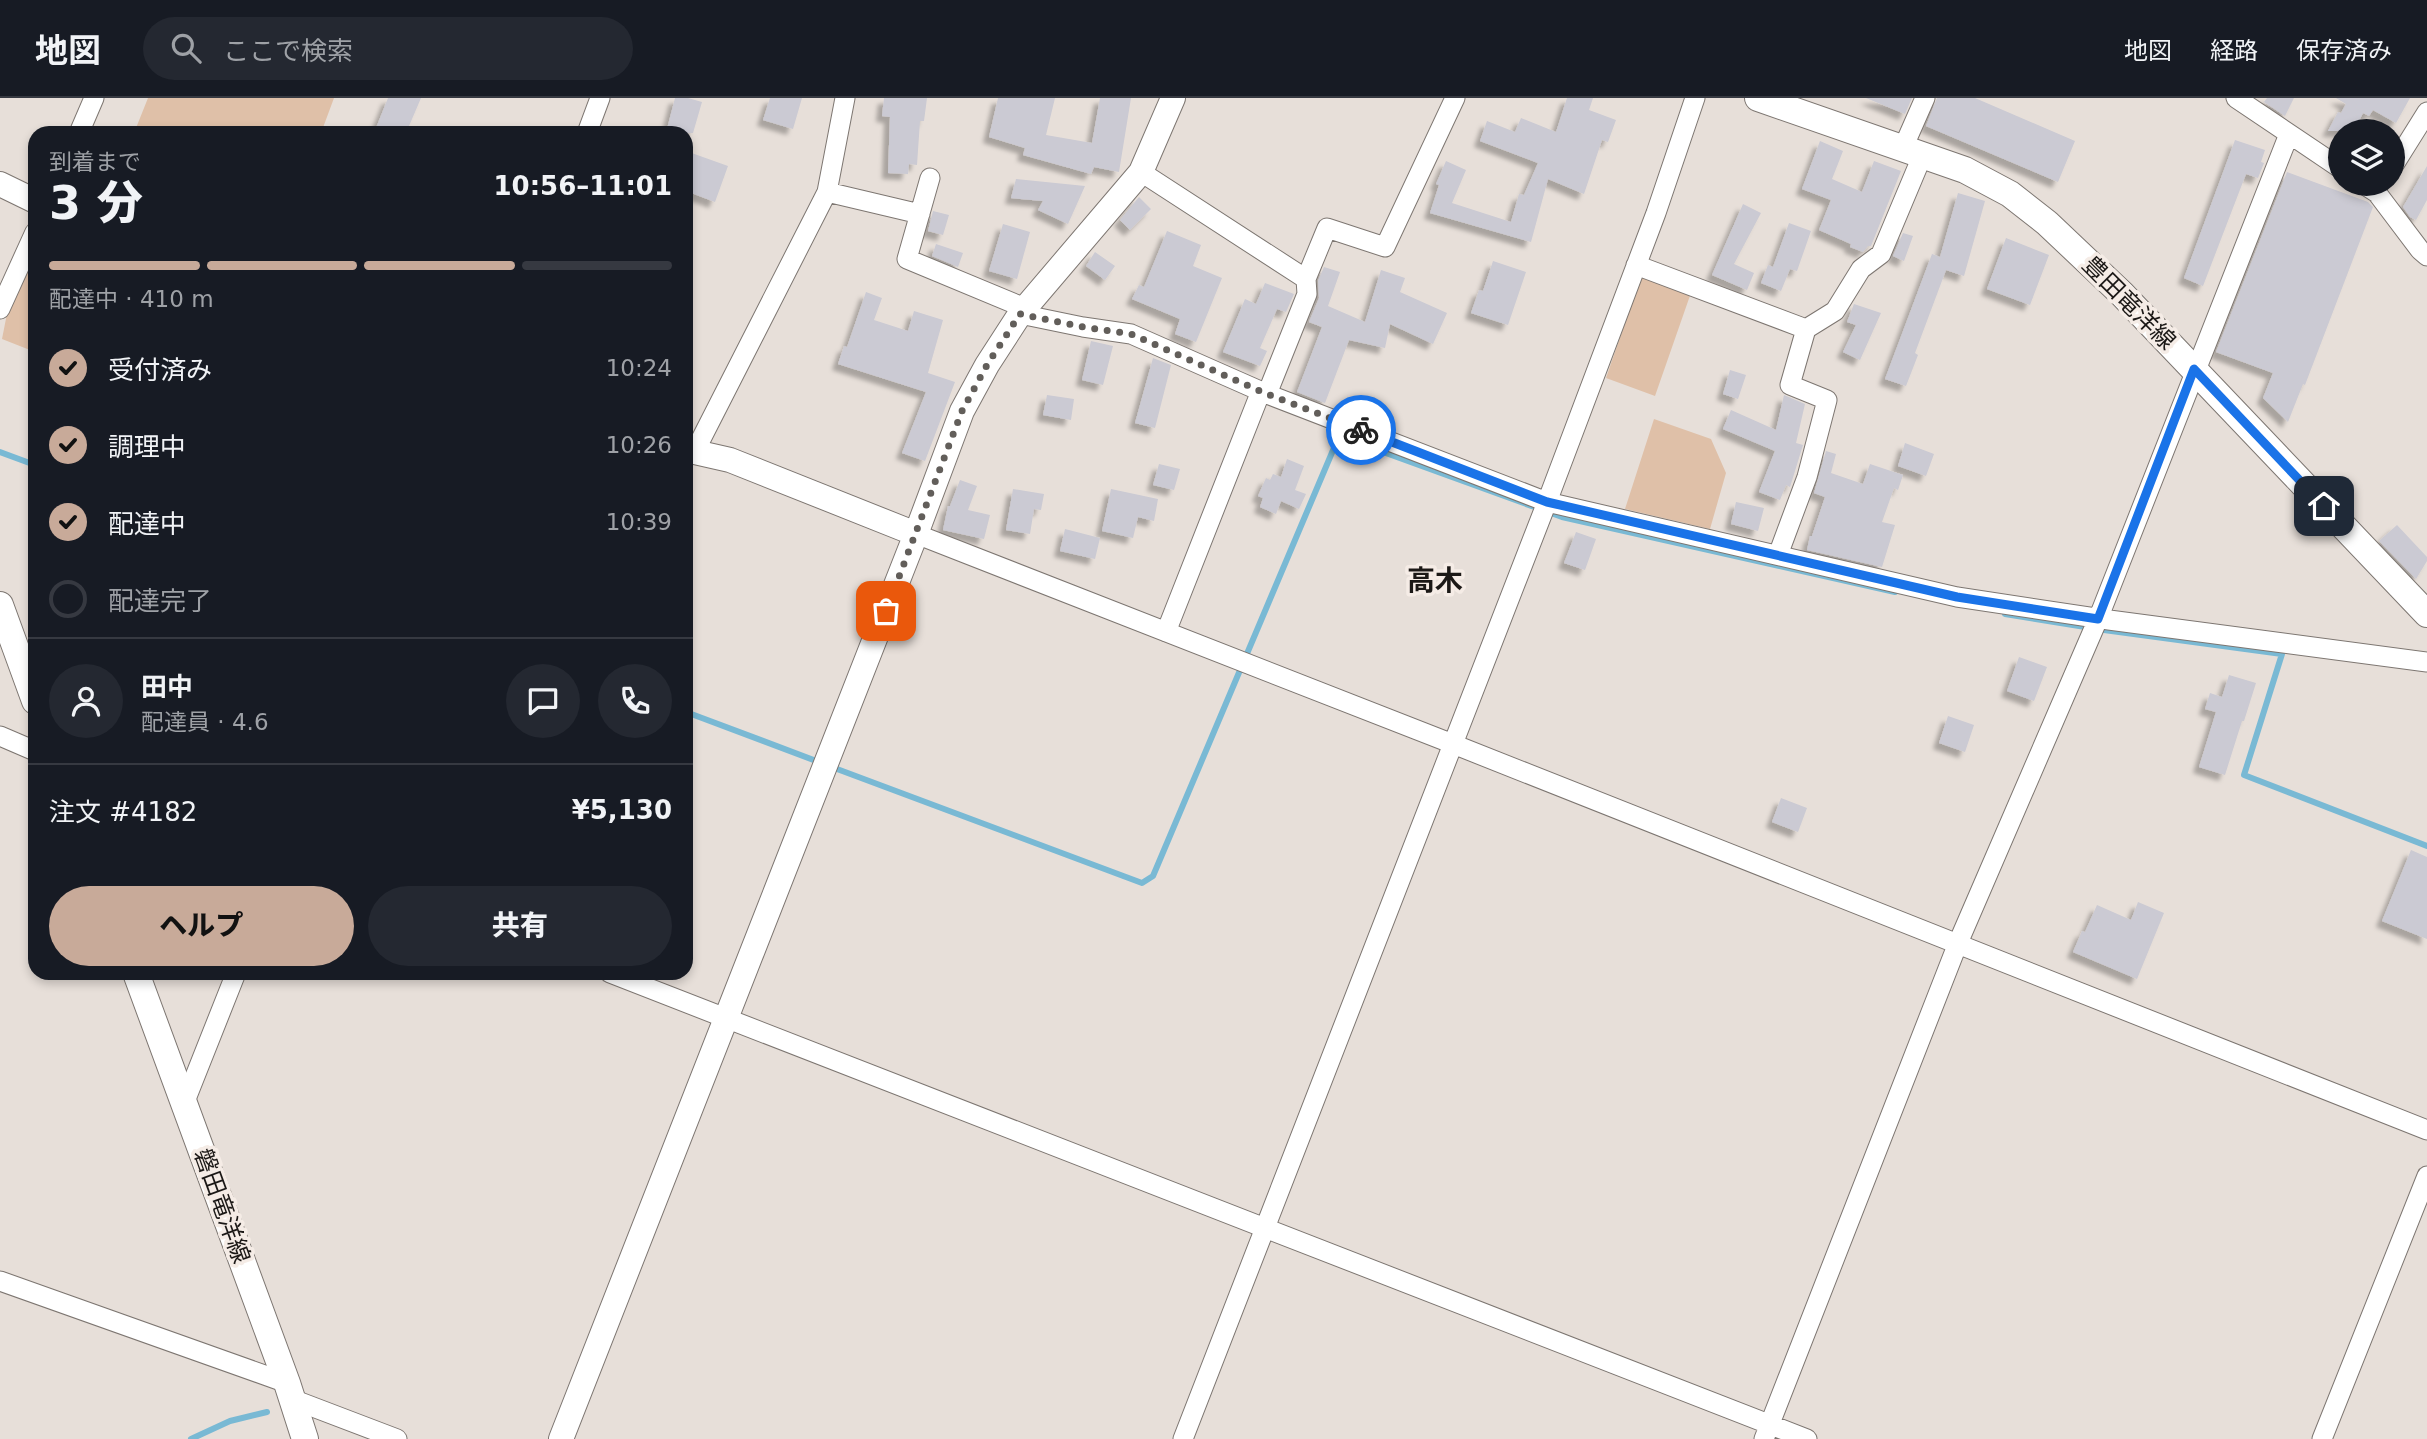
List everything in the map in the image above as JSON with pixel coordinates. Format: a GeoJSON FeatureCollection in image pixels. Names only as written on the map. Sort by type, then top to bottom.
{"type":"FeatureCollection","features":[{"type":"Feature","properties":{"kind":"main road","name":"豊田竜洋線"},"geometry":{"type":"LineString","coordinates":[[1758,98],[1965,170],[2010,194],[2047,223],[2122,295],[2425,604]]}},
{"type":"Feature","properties":{"kind":"main road"},"geometry":{"type":"LineString","coordinates":[[0,605],[28,682]]}},
{"type":"Feature","properties":{"kind":"main road","name":"磐田竜洋線"},"geometry":{"type":"LineString","coordinates":[[139,980],[305,1439]]}},
{"type":"Feature","properties":{"kind":"street"},"geometry":{"type":"LineString","coordinates":[[82,126],[94,98]]}},
{"type":"Feature","properties":{"kind":"street"},"geometry":{"type":"LineString","coordinates":[[590,126],[600,98]]}},
{"type":"Feature","properties":{"kind":"street"},"geometry":{"type":"LineString","coordinates":[[693,444],[827,192],[845,98]]}},
{"type":"Feature","properties":{"kind":"street"},"geometry":{"type":"LineString","coordinates":[[561,1439],[962,411],[987,365],[1023,311],[1141,172],[1173,98]]}},
{"type":"Feature","properties":{"kind":"street"},"geometry":{"type":"LineString","coordinates":[[1166,632],[1307,294],[1306,279],[1327,228],[1385,247],[1455,98]]}},
{"type":"Feature","properties":{"kind":"street"},"geometry":{"type":"LineString","coordinates":[[1182,1439],[1547,502],[1695,98]]}},
{"type":"Feature","properties":{"kind":"street"},"geometry":{"type":"LineString","coordinates":[[1778,555],[1807,477],[1827,400],[1790,385],[1806,329],[1835,311],[1861,269],[1881,254],[1913,151],[1925,98]]}},
{"type":"Feature","properties":{"kind":"street"},"geometry":{"type":"LineString","coordinates":[[2236,98],[2328,160]]}},
{"type":"Feature","properties":{"kind":"street"},"geometry":{"type":"LineString","coordinates":[[2405,148],[2427,113]]}},
{"type":"Feature","properties":{"kind":"street"},"geometry":{"type":"LineString","coordinates":[[1767,1432],[1958,943],[2098,619],[2194,369],[2289,134]]}},
{"type":"Feature","properties":{"kind":"street"},"geometry":{"type":"LineString","coordinates":[[1141,172],[1306,279]]}},
{"type":"Feature","properties":{"kind":"street"},"geometry":{"type":"LineString","coordinates":[[930,178],[907,259],[1023,311],[1083,327],[1131,334],[1264,392],[1547,502],[1957,597],[2098,619],[2427,662]]}},
{"type":"Feature","properties":{"kind":"street"},"geometry":{"type":"LineString","coordinates":[[0,184],[28,198]]}},
{"type":"Feature","properties":{"kind":"street"},"geometry":{"type":"LineString","coordinates":[[827,192],[920,214]]}},
{"type":"Feature","properties":{"kind":"street"},"geometry":{"type":"LineString","coordinates":[[2382,196],[2425,248]]}},
{"type":"Feature","properties":{"kind":"street"},"geometry":{"type":"LineString","coordinates":[[0,309],[28,247]]}},
{"type":"Feature","properties":{"kind":"street"},"geometry":{"type":"LineString","coordinates":[[1636,265],[1806,329]]}},
{"type":"Feature","properties":{"kind":"street"},"geometry":{"type":"LineString","coordinates":[[693,451],[730,460],[2427,1130]]}},
{"type":"Feature","properties":{"kind":"street"},"geometry":{"type":"LineString","coordinates":[[0,736],[28,748]]}},
{"type":"Feature","properties":{"kind":"street"},"geometry":{"type":"LineString","coordinates":[[184,1104],[233,980]]}},
{"type":"Feature","properties":{"kind":"street"},"geometry":{"type":"LineString","coordinates":[[628,980],[1266,1228],[1767,1432],[1807,1439]]}},
{"type":"Feature","properties":{"kind":"street"},"geometry":{"type":"LineString","coordinates":[[2322,1439],[2427,1176]]}},
{"type":"Feature","properties":{"kind":"street"},"geometry":{"type":"LineString","coordinates":[[0,1281],[289,1391],[397,1439]]}},
{"type":"Feature","properties":{"kind":"shaded area"},"geometry":{"type":"Polygon","coordinates":[[[148,98],[334,98],[324,126],[137,126],[148,98]]]}},
{"type":"Feature","properties":{"kind":"shaded area"},"geometry":{"type":"Polygon","coordinates":[[[28,261],[28,349],[2,339],[14,278],[28,261]]]}},
{"type":"Feature","properties":{"kind":"shaded area"},"geometry":{"type":"Polygon","coordinates":[[[1644,268],[1693,287],[1655,396],[1606,378],[1644,268]]]}},
{"type":"Feature","properties":{"kind":"shaded area"},"geometry":{"type":"Polygon","coordinates":[[[1654,419],[1711,439],[1726,473],[1710,529],[1625,509],[1654,419]]]}},
{"type":"Feature","properties":{"kind":"building"},"geometry":{"type":"Polygon","coordinates":[[[388,98],[421,98],[409,126],[377,126],[388,98]]]}},
{"type":"Feature","properties":{"kind":"building"},"geometry":{"type":"Polygon","coordinates":[[[675,98],[702,102],[693,133],[693,126],[668,126],[675,98]]]}},
{"type":"Feature","properties":{"kind":"building"},"geometry":{"type":"Polygon","coordinates":[[[770,98],[802,98],[793,129],[763,120],[770,98]]]}},
{"type":"Feature","properties":{"kind":"building"},"geometry":{"type":"Polygon","coordinates":[[[884,98],[927,98],[924,121],[920,121],[917,165],[909,164],[908,174],[888,173],[890,117],[882,116],[884,98]]]}},
{"type":"Feature","properties":{"kind":"building"},"geometry":{"type":"Polygon","coordinates":[[[998,98],[1055,98],[1046,135],[1092,143],[1100,98],[1131,98],[1119,172],[1094,167],[1091,174],[1023,155],[1025,148],[989,137],[998,98]]]}},
{"type":"Feature","properties":{"kind":"building"},"geometry":{"type":"Polygon","coordinates":[[[1567,98],[1593,98],[1589,110],[1616,120],[1608,142],[1602,140],[1584,194],[1548,179],[1531,242],[1430,213],[1439,185],[1436,184],[1446,161],[1466,170],[1452,203],[1511,222],[1519,194],[1524,195],[1538,163],[1480,141],[1487,121],[1515,132],[1521,118],[1556,132],[1567,98]]]}},
{"type":"Feature","properties":{"kind":"building"},"geometry":{"type":"Polygon","coordinates":[[[1866,98],[1912,98],[1905,114],[1866,98]]]}},
{"type":"Feature","properties":{"kind":"building"},"geometry":{"type":"Polygon","coordinates":[[[1937,98],[1975,98],[2075,141],[2058,182],[1926,126],[1937,98]]]}},
{"type":"Feature","properties":{"kind":"building"},"geometry":{"type":"Polygon","coordinates":[[[2267,98],[2294,98],[2285,116],[2264,102],[2267,98]]]}},
{"type":"Feature","properties":{"kind":"building"},"geometry":{"type":"Polygon","coordinates":[[[2336,98],[2410,98],[2398,119],[2389,119],[2373,110],[2369,116],[2363,113],[2360,119],[2334,119],[2346,104],[2336,98]]]}},
{"type":"Feature","properties":{"kind":"building"},"geometry":{"type":"Polygon","coordinates":[[[2235,140],[2265,150],[2261,162],[2264,163],[2258,178],[2246,174],[2203,286],[2184,278],[2235,140]]]}},
{"type":"Feature","properties":{"kind":"building"},"geometry":{"type":"Polygon","coordinates":[[[1820,141],[1843,151],[1832,179],[1862,192],[1874,161],[1901,171],[1871,246],[1863,252],[1819,230],[1831,200],[1802,189],[1820,141]]]}},
{"type":"Feature","properties":{"kind":"building"},"geometry":{"type":"Polygon","coordinates":[[[693,154],[728,166],[715,202],[693,194],[693,154]]]}},
{"type":"Feature","properties":{"kind":"building"},"geometry":{"type":"Polygon","coordinates":[[[2427,166],[2427,200],[2416,220],[2410,217],[2403,207],[2427,166]]]}},
{"type":"Feature","properties":{"kind":"building"},"geometry":{"type":"Polygon","coordinates":[[[2287,172],[2328,187],[2328,196],[2352,196],[2368,202],[2373,207],[2305,385],[2303,384],[2288,422],[2263,398],[2273,373],[2216,352],[2287,172]]]}},
{"type":"Feature","properties":{"kind":"building"},"geometry":{"type":"Polygon","coordinates":[[[1016,179],[1085,186],[1068,224],[1038,210],[1043,201],[1011,198],[1016,179]]]}},
{"type":"Feature","properties":{"kind":"building"},"geometry":{"type":"Polygon","coordinates":[[[1958,193],[1985,201],[1964,276],[1946,270],[1915,353],[1918,355],[1906,386],[1885,379],[1932,254],[1940,257],[1958,193]]]}},
{"type":"Feature","properties":{"kind":"building"},"geometry":{"type":"Polygon","coordinates":[[[1139,197],[1151,209],[1130,230],[1120,220],[1139,197]]]}},
{"type":"Feature","properties":{"kind":"building"},"geometry":{"type":"Polygon","coordinates":[[[1743,204],[1761,213],[1734,264],[1754,273],[1747,290],[1712,275],[1743,204]]]}},
{"type":"Feature","properties":{"kind":"building"},"geometry":{"type":"Polygon","coordinates":[[[933,211],[949,215],[943,235],[928,231],[933,211]]]}},
{"type":"Feature","properties":{"kind":"building"},"geometry":{"type":"Polygon","coordinates":[[[1789,223],[1811,231],[1797,271],[1790,269],[1781,291],[1761,283],[1768,265],[1773,267],[1789,223]]]}},
{"type":"Feature","properties":{"kind":"building"},"geometry":{"type":"Polygon","coordinates":[[[1003,224],[1030,232],[1017,279],[989,271],[1003,224]]]}},
{"type":"Feature","properties":{"kind":"building"},"geometry":{"type":"Polygon","coordinates":[[[1167,231],[1201,245],[1193,266],[1222,278],[1196,342],[1175,334],[1180,319],[1132,299],[1139,285],[1144,287],[1167,231]]]}},
{"type":"Feature","properties":{"kind":"building"},"geometry":{"type":"Polygon","coordinates":[[[1903,233],[1913,236],[1904,261],[1893,256],[1903,233]]]}},
{"type":"Feature","properties":{"kind":"building"},"geometry":{"type":"Polygon","coordinates":[[[2006,238],[2049,255],[2030,305],[1987,289],[2006,238]]]}},
{"type":"Feature","properties":{"kind":"building"},"geometry":{"type":"Polygon","coordinates":[[[936,244],[963,253],[958,267],[932,256],[936,244]]]}},
{"type":"Feature","properties":{"kind":"building"},"geometry":{"type":"Polygon","coordinates":[[[1095,252],[1115,266],[1105,280],[1086,266],[1095,252]]]}},
{"type":"Feature","properties":{"kind":"building"},"geometry":{"type":"Polygon","coordinates":[[[1493,261],[1526,272],[1508,325],[1471,313],[1479,290],[1483,291],[1493,261]]]}},
{"type":"Feature","properties":{"kind":"building"},"geometry":{"type":"Polygon","coordinates":[[[1324,267],[1340,272],[1328,306],[1365,322],[1381,270],[1405,278],[1400,292],[1447,313],[1433,344],[1390,324],[1385,348],[1349,340],[1325,403],[1297,392],[1322,327],[1309,322],[1319,298],[1318,281],[1324,267]]]}},
{"type":"Feature","properties":{"kind":"building"},"geometry":{"type":"Polygon","coordinates":[[[1265,283],[1294,294],[1286,312],[1277,309],[1260,348],[1267,351],[1260,366],[1223,352],[1245,299],[1256,304],[1265,283]]]}},
{"type":"Feature","properties":{"kind":"building"},"geometry":{"type":"Polygon","coordinates":[[[866,292],[882,298],[874,320],[908,331],[914,311],[943,320],[928,373],[955,382],[925,461],[902,453],[926,392],[838,364],[844,346],[847,347],[866,292]]]}},
{"type":"Feature","properties":{"kind":"building"},"geometry":{"type":"Polygon","coordinates":[[[1854,304],[1881,313],[1860,360],[1843,352],[1856,325],[1847,322],[1854,304]]]}},
{"type":"Feature","properties":{"kind":"building"},"geometry":{"type":"Polygon","coordinates":[[[1091,341],[1113,346],[1103,385],[1082,380],[1091,341]]]}},
{"type":"Feature","properties":{"kind":"building"},"geometry":{"type":"Polygon","coordinates":[[[1153,358],[1171,365],[1155,428],[1135,423],[1153,358]]]}},
{"type":"Feature","properties":{"kind":"building"},"geometry":{"type":"Polygon","coordinates":[[[1730,370],[1746,375],[1738,399],[1723,394],[1730,370]]]}},
{"type":"Feature","properties":{"kind":"building"},"geometry":{"type":"Polygon","coordinates":[[[1047,395],[1074,399],[1071,420],[1043,415],[1047,395]]]}},
{"type":"Feature","properties":{"kind":"building"},"geometry":{"type":"Polygon","coordinates":[[[1784,395],[1805,404],[1796,443],[1803,445],[1790,487],[1786,485],[1780,500],[1759,492],[1775,451],[1723,429],[1731,410],[1776,430],[1784,395]]]}},
{"type":"Feature","properties":{"kind":"building"},"geometry":{"type":"Polygon","coordinates":[[[1905,443],[1934,454],[1926,476],[1898,466],[1905,443]]]}},
{"type":"Feature","properties":{"kind":"building"},"geometry":{"type":"Polygon","coordinates":[[[1826,451],[1836,454],[1831,473],[1863,484],[1870,464],[1903,475],[1898,490],[1894,488],[1882,522],[1895,525],[1882,567],[1807,550],[1825,497],[1814,493],[1826,451]]]}},
{"type":"Feature","properties":{"kind":"building"},"geometry":{"type":"Polygon","coordinates":[[[1287,459],[1304,466],[1295,490],[1306,494],[1299,509],[1281,501],[1276,514],[1260,507],[1263,498],[1258,496],[1266,478],[1270,480],[1273,474],[1281,477],[1287,459]]]}},
{"type":"Feature","properties":{"kind":"building"},"geometry":{"type":"Polygon","coordinates":[[[1159,464],[1180,469],[1174,490],[1153,485],[1159,464]]]}},
{"type":"Feature","properties":{"kind":"building"},"geometry":{"type":"Polygon","coordinates":[[[960,480],[977,486],[968,510],[990,515],[984,539],[943,530],[948,506],[960,480]]]}},
{"type":"Feature","properties":{"kind":"building"},"geometry":{"type":"Polygon","coordinates":[[[1013,489],[1044,494],[1041,510],[1034,509],[1030,534],[1006,530],[1013,489]]]}},
{"type":"Feature","properties":{"kind":"building"},"geometry":{"type":"Polygon","coordinates":[[[1111,489],[1158,499],[1154,521],[1138,517],[1133,538],[1102,531],[1111,489]]]}},
{"type":"Feature","properties":{"kind":"building"},"geometry":{"type":"Polygon","coordinates":[[[1736,502],[1764,508],[1758,531],[1731,524],[1736,502]]]}},
{"type":"Feature","properties":{"kind":"building"},"geometry":{"type":"Polygon","coordinates":[[[2397,525],[2427,557],[2416,579],[2379,541],[2397,525]]]}},
{"type":"Feature","properties":{"kind":"building"},"geometry":{"type":"Polygon","coordinates":[[[1065,529],[1100,538],[1095,559],[1060,551],[1065,529]]]}},
{"type":"Feature","properties":{"kind":"building"},"geometry":{"type":"Polygon","coordinates":[[[1576,532],[1596,539],[1585,570],[1564,563],[1576,532]]]}},
{"type":"Feature","properties":{"kind":"building"},"geometry":{"type":"Polygon","coordinates":[[[2019,657],[2047,667],[2034,701],[2007,691],[2019,657]]]}},
{"type":"Feature","properties":{"kind":"building"},"geometry":{"type":"Polygon","coordinates":[[[2229,675],[2256,683],[2225,775],[2199,767],[2216,712],[2205,709],[2210,693],[2222,697],[2229,675]]]}},
{"type":"Feature","properties":{"kind":"building"},"geometry":{"type":"Polygon","coordinates":[[[1948,716],[1974,725],[1965,752],[1939,743],[1948,716]]]}},
{"type":"Feature","properties":{"kind":"building"},"geometry":{"type":"Polygon","coordinates":[[[1781,798],[1807,808],[1798,832],[1772,822],[1781,798]]]}},
{"type":"Feature","properties":{"kind":"building"},"geometry":{"type":"Polygon","coordinates":[[[2411,850],[2427,857],[2427,939],[2382,921],[2411,850]]]}},
{"type":"Feature","properties":{"kind":"building"},"geometry":{"type":"Polygon","coordinates":[[[2138,902],[2164,913],[2137,979],[2073,952],[2097,905],[2131,920],[2138,902]]]}},
{"type":"Feature","properties":{"kind":"waterway"},"geometry":{"type":"LineString","coordinates":[[829,766],[1142,883],[1153,876],[1339,436],[1562,517],[1895,592]]}},
{"type":"Feature","properties":{"kind":"waterway"},"geometry":{"type":"LineString","coordinates":[[0,452],[28,462]]}},
{"type":"Feature","properties":{"kind":"waterway"},"geometry":{"type":"LineString","coordinates":[[2005,614],[2282,654],[2244,775],[2427,846]]}},
{"type":"Feature","properties":{"kind":"waterway"},"geometry":{"type":"LineString","coordinates":[[693,715],[819,762]]}},
{"type":"Feature","properties":{"kind":"waterway"},"geometry":{"type":"LineString","coordinates":[[191,1439],[230,1421],[267,1412]]}},
{"type":"Feature","properties":{"kind":"way so far"},"geometry":{"type":"LineString","coordinates":[[886,611],[962,411],[987,365],[1020,314],[1131,334],[1267,394],[1361,430]]}},
{"type":"Feature","properties":{"kind":"district","name":"高木"},"geometry":{"type":"Point","coordinates":[1435,580]}},
{"type":"Feature","properties":{"kind":"route"},"geometry":{"type":"LineString","coordinates":[[1361,430],[1547,502],[1957,597],[2098,619],[2194,369],[2324,506]]}}]}
